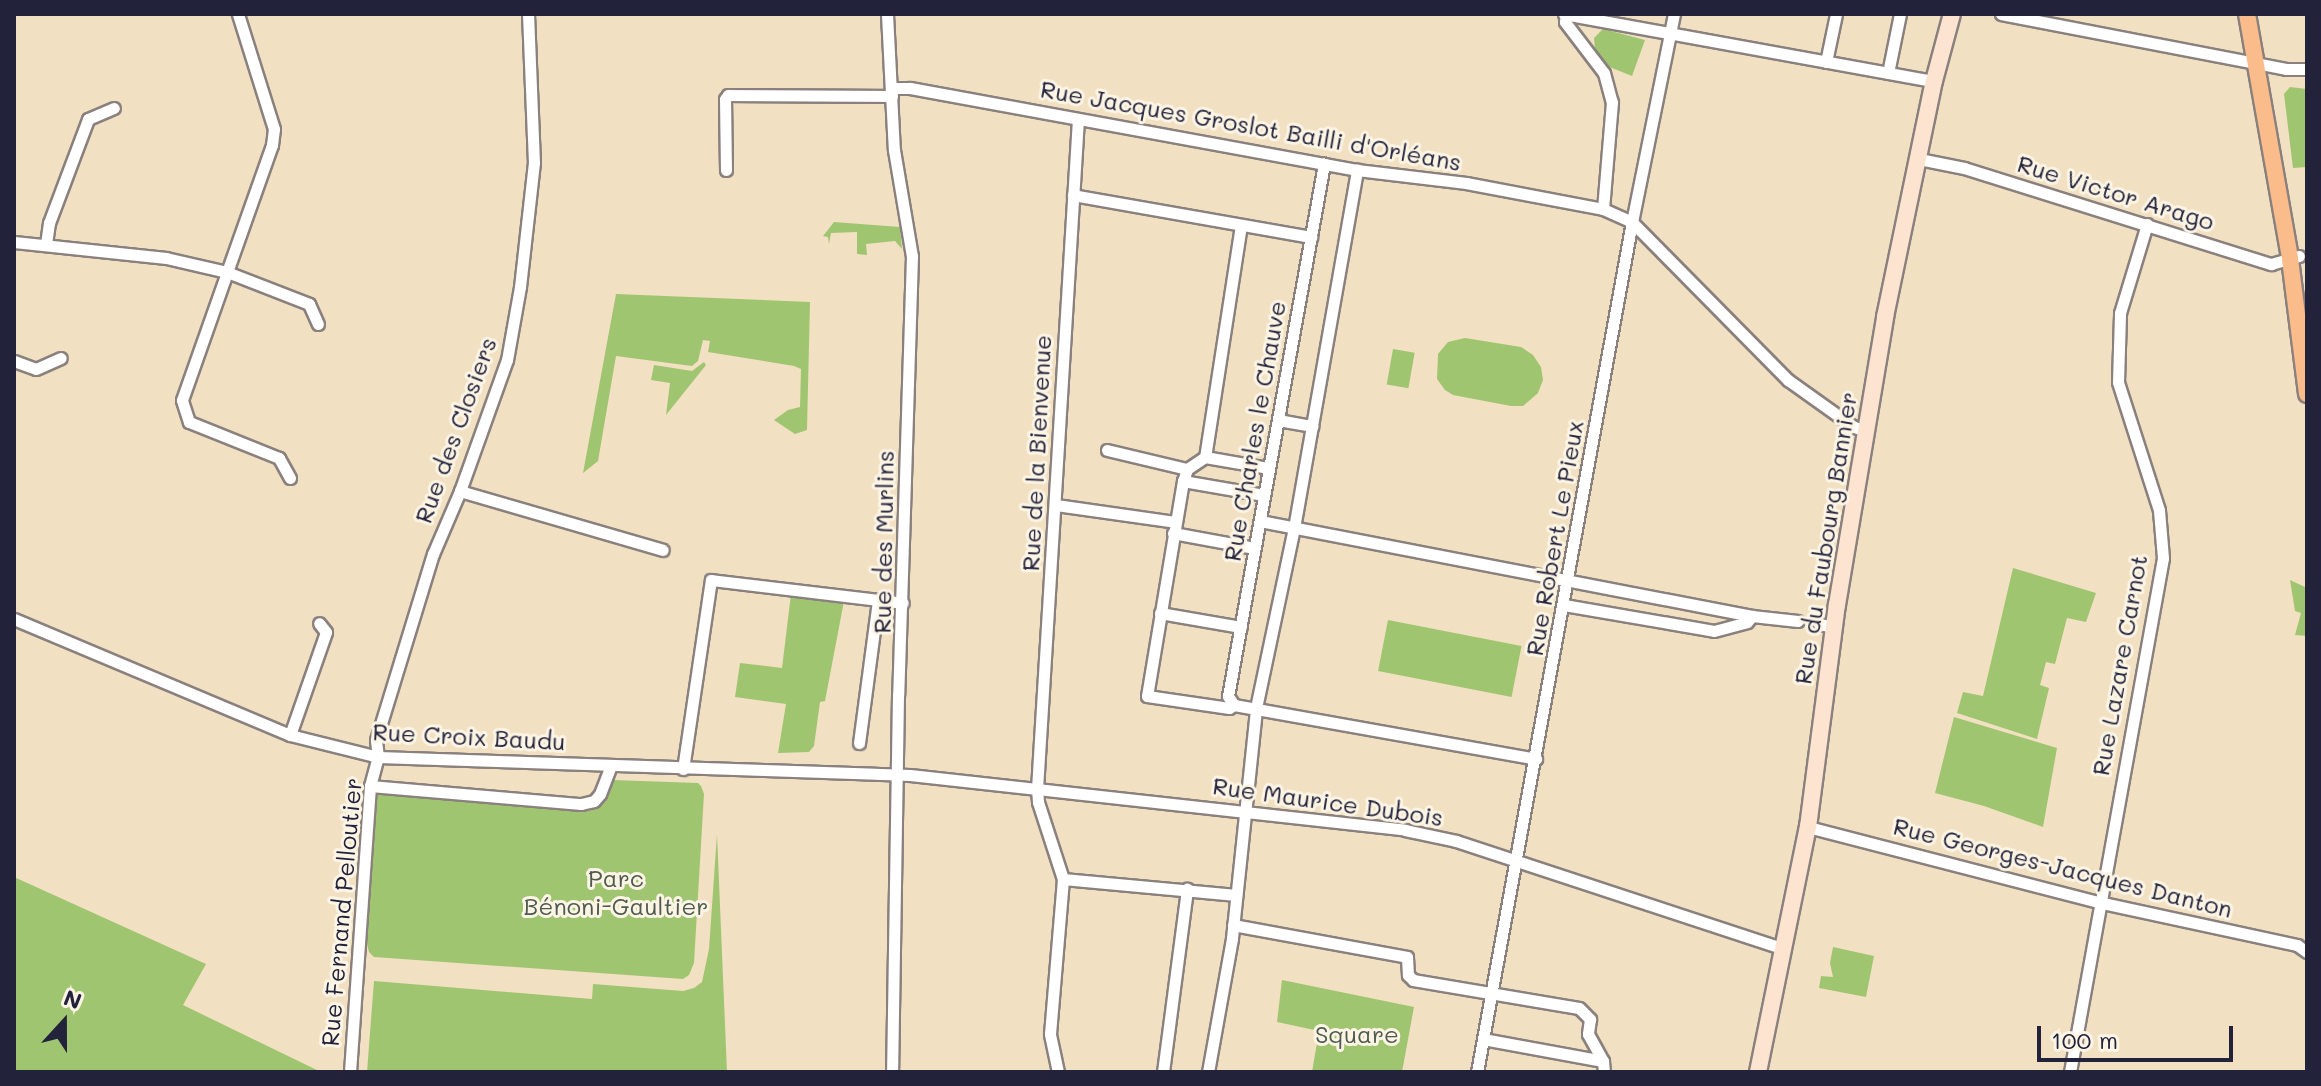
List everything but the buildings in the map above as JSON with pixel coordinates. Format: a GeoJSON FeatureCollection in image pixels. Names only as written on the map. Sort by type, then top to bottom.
{"type":"FeatureCollection","features":[{"type":"Feature","properties":{"kind":"main road","name":"Rue du Faubourg Bannier"},"geometry":{"type":"LineString","coordinates":[[1758,1072],[1808,827],[1827,626],[1888,304],[1934,81],[1952,14]]}},
{"type":"Feature","properties":{"kind":"main road"},"geometry":{"type":"LineString","coordinates":[[2247,14],[2294,257],[2307,394]]}},
{"type":"Feature","properties":{"kind":"street"},"geometry":{"type":"LineString","coordinates":[[238,14],[274,129],[272,145],[182,400],[189,422],[279,458],[290,478]]}},
{"type":"Feature","properties":{"kind":"street","name":"Rue des Closiers"},"geometry":{"type":"LineString","coordinates":[[378,757],[376,740],[388,691],[433,554],[460,491],[507,360],[520,287],[534,163],[528,14]]}},
{"type":"Feature","properties":{"kind":"street","name":"Rue des Murlins"},"geometry":{"type":"LineString","coordinates":[[887,14],[894,150],[912,256],[892,1072]]}},
{"type":"Feature","properties":{"kind":"street"},"geometry":{"type":"LineString","coordinates":[[1603,209],[1612,102],[1604,73],[1565,22],[1565,14],[1934,81]]}},
{"type":"Feature","properties":{"kind":"street","name":"Rue Robert Le Pieux"},"geometry":{"type":"LineString","coordinates":[[1478,1072],[1632,222],[1674,14]]}},
{"type":"Feature","properties":{"kind":"street"},"geometry":{"type":"LineString","coordinates":[[1826,62],[1836,14]]}},
{"type":"Feature","properties":{"kind":"street"},"geometry":{"type":"LineString","coordinates":[[1888,73],[1900,14]]}},
{"type":"Feature","properties":{"kind":"street"},"geometry":{"type":"LineString","coordinates":[[2001,14],[2256,63],[2307,69]]}},
{"type":"Feature","properties":{"kind":"street","name":"Rue Jacques Groslot Bailli d'Orléans"},"geometry":{"type":"LineString","coordinates":[[726,170],[725,99],[728,95],[891,92],[910,88],[1357,170],[1466,183],[1603,209],[1632,222]]}},
{"type":"Feature","properties":{"kind":"street"},"geometry":{"type":"LineString","coordinates":[[46,244],[49,223],[88,119],[114,108]]}},
{"type":"Feature","properties":{"kind":"street","name":"Rue de la Bienvenue"},"geometry":{"type":"LineString","coordinates":[[1063,879],[1038,802],[1037,789],[1078,119]]}},
{"type":"Feature","properties":{"kind":"street","name":"Rue Victor Arago"},"geometry":{"type":"LineString","coordinates":[[1919,159],[1964,168],[2271,264],[2294,257]]}},
{"type":"Feature","properties":{"kind":"street","name":"Rue Charles le Chauve"},"geometry":{"type":"LineString","coordinates":[[1234,705],[1228,696],[1324,164]]}},
{"type":"Feature","properties":{"kind":"street"},"geometry":{"type":"LineString","coordinates":[[1208,1072],[1233,925],[1256,708],[1294,528],[1357,170]]}},
{"type":"Feature","properties":{"kind":"street"},"geometry":{"type":"LineString","coordinates":[[1073,195],[1311,237]]}},
{"type":"Feature","properties":{"kind":"street"},"geometry":{"type":"LineString","coordinates":[[1632,222],[1788,380],[1854,427],[1866,431]]}},
{"type":"Feature","properties":{"kind":"street","name":"Rue Lazare Carnot"},"geometry":{"type":"LineString","coordinates":[[2070,1072],[2098,902],[2163,558],[2159,510],[2118,382],[2120,313],[2147,224]]}},
{"type":"Feature","properties":{"kind":"street"},"geometry":{"type":"LineString","coordinates":[[1205,457],[1241,225]]}},
{"type":"Feature","properties":{"kind":"street"},"geometry":{"type":"LineString","coordinates":[[14,242],[166,258],[227,272],[309,304],[318,324]]}},
{"type":"Feature","properties":{"kind":"street"},"geometry":{"type":"LineString","coordinates":[[14,361],[36,369],[61,358]]}},
{"type":"Feature","properties":{"kind":"street"},"geometry":{"type":"LineString","coordinates":[[1278,420],[1312,426]]}},
{"type":"Feature","properties":{"kind":"street"},"geometry":{"type":"LineString","coordinates":[[1107,450],[1187,469]]}},
{"type":"Feature","properties":{"kind":"street"},"geometry":{"type":"LineString","coordinates":[[1269,468],[1205,457],[1187,469],[1174,528],[1147,696],[1229,708],[1234,705],[1256,708],[1536,759]]}},
{"type":"Feature","properties":{"kind":"street"},"geometry":{"type":"LineString","coordinates":[[1183,481],[1264,495]]}},
{"type":"Feature","properties":{"kind":"street"},"geometry":{"type":"LineString","coordinates":[[460,491],[663,550]]}},
{"type":"Feature","properties":{"kind":"street"},"geometry":{"type":"LineString","coordinates":[[1056,505],[1174,528],[1255,548]]}},
{"type":"Feature","properties":{"kind":"street"},"geometry":{"type":"LineString","coordinates":[[1260,521],[1752,616],[1798,621]]}},
{"type":"Feature","properties":{"kind":"street"},"geometry":{"type":"LineString","coordinates":[[683,769],[711,580],[903,603]]}},
{"type":"Feature","properties":{"kind":"street"},"geometry":{"type":"LineString","coordinates":[[859,743],[878,600]]}},
{"type":"Feature","properties":{"kind":"street"},"geometry":{"type":"LineString","coordinates":[[1564,605],[1714,631],[1747,622],[1752,616]]}},
{"type":"Feature","properties":{"kind":"street"},"geometry":{"type":"LineString","coordinates":[[1160,613],[1241,627]]}},
{"type":"Feature","properties":{"kind":"street","name":"Rue Croix Baudu"},"geometry":{"type":"LineString","coordinates":[[14,619],[290,735],[378,757],[898,775]]}},
{"type":"Feature","properties":{"kind":"street"},"geometry":{"type":"LineString","coordinates":[[290,735],[326,632],[319,623]]}},
{"type":"Feature","properties":{"kind":"street","name":"Rue Fernand Pelloutier"},"geometry":{"type":"LineString","coordinates":[[350,1072],[370,786],[378,757]]}},
{"type":"Feature","properties":{"kind":"street"},"geometry":{"type":"LineString","coordinates":[[370,786],[581,804],[594,801],[600,794],[611,766]]}},
{"type":"Feature","properties":{"kind":"street","name":"Rue Maurice Dubois"},"geometry":{"type":"LineString","coordinates":[[898,775],[1246,810],[1405,830],[1456,841],[1784,949]]}},
{"type":"Feature","properties":{"kind":"street","name":"Rue Georges-Jacques Danton"},"geometry":{"type":"LineString","coordinates":[[1808,827],[2098,902],[2297,945],[2307,952]]}},
{"type":"Feature","properties":{"kind":"street"},"geometry":{"type":"LineString","coordinates":[[1058,1072],[1050,1034],[1063,879],[1236,895]]}},
{"type":"Feature","properties":{"kind":"street"},"geometry":{"type":"LineString","coordinates":[[1163,1072],[1187,889]]}},
{"type":"Feature","properties":{"kind":"street"},"geometry":{"type":"LineString","coordinates":[[1233,925],[1407,957],[1408,975],[1413,980],[1586,1012],[1590,1019],[1588,1034],[1603,1067]]}},
{"type":"Feature","properties":{"kind":"street"},"geometry":{"type":"LineString","coordinates":[[1483,1039],[1603,1067]]}},
{"type":"Feature","properties":{"kind":"green space"},"geometry":{"type":"Polygon","coordinates":[[[1603,29],[1645,40],[1632,76],[1607,66],[1595,50],[1594,38],[1603,29]]]}},
{"type":"Feature","properties":{"kind":"green space"},"geometry":{"type":"Polygon","coordinates":[[[2290,87],[2307,89],[2307,167],[2293,168],[2284,94],[2290,87]]]}},
{"type":"Feature","properties":{"kind":"green space"},"geometry":{"type":"Polygon","coordinates":[[[834,222],[900,227],[902,249],[895,241],[866,244],[867,255],[857,254],[857,232],[831,233],[829,244],[828,237],[823,236],[834,222]]]}},
{"type":"Feature","properties":{"kind":"green space"},"geometry":{"type":"Polygon","coordinates":[[[616,294],[810,302],[807,430],[795,434],[774,420],[788,410],[800,407],[801,369],[794,366],[708,352],[710,341],[703,340],[698,361],[692,366],[616,356],[598,461],[583,473],[616,294]]]}},
{"type":"Feature","properties":{"kind":"green space"},"geometry":{"type":"Polygon","coordinates":[[[1465,338],[1521,347],[1533,355],[1541,367],[1543,380],[1538,393],[1523,406],[1511,406],[1453,395],[1445,390],[1437,379],[1438,354],[1448,342],[1465,338]]]}},
{"type":"Feature","properties":{"kind":"green space"},"geometry":{"type":"Polygon","coordinates":[[[1393,349],[1415,353],[1408,388],[1387,384],[1393,349]]]}},
{"type":"Feature","properties":{"kind":"green space"},"geometry":{"type":"Polygon","coordinates":[[[704,362],[706,365],[666,415],[670,383],[651,380],[654,365],[692,371],[704,362]]]}},
{"type":"Feature","properties":{"kind":"green space"},"geometry":{"type":"Polygon","coordinates":[[[2013,568],[2096,593],[2086,622],[2067,618],[2055,664],[2046,662],[2040,685],[2049,688],[2037,739],[1957,713],[1963,692],[1983,696],[2013,568]]]}},
{"type":"Feature","properties":{"kind":"green space"},"geometry":{"type":"Polygon","coordinates":[[[2290,580],[2305,587],[2307,636],[2295,635],[2301,613],[2295,611],[2290,580]]]}},
{"type":"Feature","properties":{"kind":"green space"},"geometry":{"type":"Polygon","coordinates":[[[791,594],[844,601],[825,701],[820,702],[814,746],[809,752],[778,753],[786,704],[735,697],[740,663],[782,668],[791,594]]]}},
{"type":"Feature","properties":{"kind":"green space"},"geometry":{"type":"Polygon","coordinates":[[[1388,620],[1522,646],[1512,697],[1378,671],[1388,620]]]}},
{"type":"Feature","properties":{"kind":"green space"},"geometry":{"type":"Polygon","coordinates":[[[1954,717],[2057,748],[2043,827],[1935,793],[1954,717]]]}},
{"type":"Feature","properties":{"kind":"green space","name":"Parc Bénoni-Gaultier"},"geometry":{"type":"Polygon","coordinates":[[[613,780],[698,783],[701,786],[704,794],[694,963],[689,975],[683,979],[374,957],[369,952],[366,941],[376,790],[590,811],[606,801],[613,780]]]}},
{"type":"Feature","properties":{"kind":"green space"},"geometry":{"type":"Polygon","coordinates":[[[717,834],[727,1072],[367,1072],[374,981],[592,999],[593,984],[683,991],[694,988],[702,982],[709,949],[717,834]]]}},
{"type":"Feature","properties":{"kind":"green space"},"geometry":{"type":"Polygon","coordinates":[[[14,877],[206,964],[183,1005],[321,1072],[14,1072],[14,877]]]}},
{"type":"Feature","properties":{"kind":"green space"},"geometry":{"type":"Polygon","coordinates":[[[1833,947],[1874,956],[1866,997],[1819,988],[1821,976],[1833,977],[1830,963],[1833,947]]]}},
{"type":"Feature","properties":{"kind":"green space","name":"Square"},"geometry":{"type":"Polygon","coordinates":[[[1282,980],[1414,1007],[1402,1072],[1312,1072],[1319,1031],[1277,1022],[1282,980]]]}}]}
